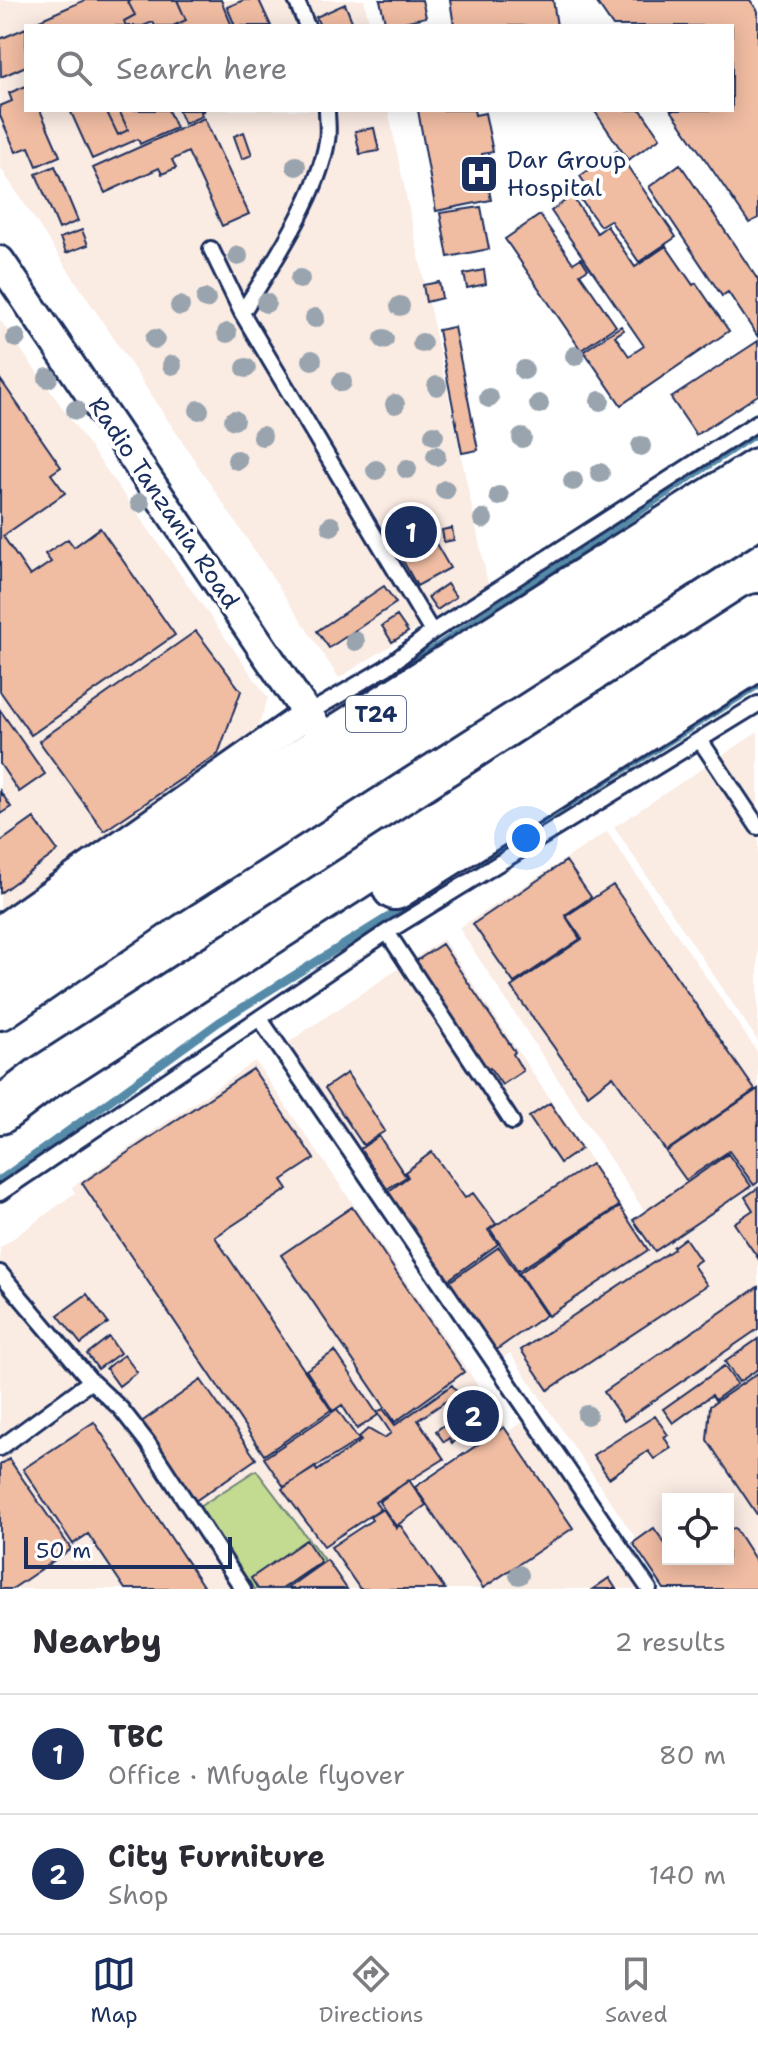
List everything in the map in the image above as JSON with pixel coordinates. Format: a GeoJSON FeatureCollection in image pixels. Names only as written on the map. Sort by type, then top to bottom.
{"type":"FeatureCollection","features":[{"type":"Feature","properties":{"kind":"highway","name":"T24"},"geometry":{"type":"LineString","coordinates":[[0,966],[318,729],[758,471]]}},
{"type":"Feature","properties":{"kind":"highway"},"geometry":{"type":"LineString","coordinates":[[0,1007],[160,897],[758,514]]}},
{"type":"Feature","properties":{"kind":"highway"},"geometry":{"type":"LineString","coordinates":[[0,1111],[42,1079],[758,617]]}},
{"type":"Feature","properties":{"kind":"highway"},"geometry":{"type":"LineString","coordinates":[[0,1143],[204,1006],[758,657]]}},
{"type":"Feature","properties":{"kind":"street","name":"Radio Tanzania Road"},"geometry":{"type":"LineString","coordinates":[[0,261],[318,729]]}},
{"type":"Feature","properties":{"kind":"street"},"geometry":{"type":"LineString","coordinates":[[0,930],[318,729]]}},
{"type":"Feature","properties":{"kind":"lane"},"geometry":{"type":"LineString","coordinates":[[296,0],[306,24]]}},
{"type":"Feature","properties":{"kind":"lane"},"geometry":{"type":"LineString","coordinates":[[242,313],[285,243],[311,190],[328,141],[327,112]]}},
{"type":"Feature","properties":{"kind":"lane"},"geometry":{"type":"LineString","coordinates":[[211,249],[242,313],[432,632]]}},
{"type":"Feature","properties":{"kind":"lane"},"geometry":{"type":"LineString","coordinates":[[318,729],[387,667],[432,632],[758,422]]}},
{"type":"Feature","properties":{"kind":"lane"},"geometry":{"type":"LineString","coordinates":[[0,1193],[387,932],[758,704]]}},
{"type":"Feature","properties":{"kind":"lane"},"geometry":{"type":"LineString","coordinates":[[700,740],[758,827]]}},
{"type":"Feature","properties":{"kind":"lane"},"geometry":{"type":"LineString","coordinates":[[387,932],[512,1122]]}},
{"type":"Feature","properties":{"kind":"lane"},"geometry":{"type":"LineString","coordinates":[[260,1019],[649,1589]]}},
{"type":"Feature","properties":{"kind":"lane"},"geometry":{"type":"LineString","coordinates":[[0,1273],[147,1442],[243,1589]]}},
{"type":"Feature","properties":{"kind":"lane"},"geometry":{"type":"LineString","coordinates":[[0,1448],[91,1381]]}},
{"type":"Feature","properties":{"kind":"shaded area"},"geometry":{"type":"Polygon","coordinates":[[[0,0],[364,0],[370,24],[24,24],[24,112],[388,112],[488,584],[339,678],[0,167],[0,0]]]}},
{"type":"Feature","properties":{"kind":"shaded area"},"geometry":{"type":"Polygon","coordinates":[[[0,320],[268,698],[257,730],[0,913],[0,320]]]}},
{"type":"Feature","properties":{"kind":"shaded area"},"geometry":{"type":"Polygon","coordinates":[[[758,732],[758,1041],[614,827],[758,732]]]}},
{"type":"Feature","properties":{"kind":"shaded area"},"geometry":{"type":"Polygon","coordinates":[[[607,832],[758,1053],[758,1150],[654,1226],[459,928],[607,832]]]}},
{"type":"Feature","properties":{"kind":"shaded area"},"geometry":{"type":"Polygon","coordinates":[[[443,939],[642,1237],[758,1159],[758,1589],[670,1589],[510,1353],[496,1362],[287,1043],[443,939]]]}},
{"type":"Feature","properties":{"kind":"shaded area"},"geometry":{"type":"Polygon","coordinates":[[[255,1061],[505,1425],[419,1481],[333,1546],[423,1484],[525,1421],[647,1589],[0,1589],[0,1248],[75,1193],[72,1187],[255,1061]]]}},
{"type":"Feature","properties":{"kind":"green space"},"geometry":{"type":"Polygon","coordinates":[[[256,1470],[346,1589],[253,1589],[199,1507],[256,1470]]]}},
{"type":"Feature","properties":{"kind":"building"},"geometry":{"type":"Polygon","coordinates":[[[85,0],[132,0],[128,2],[135,15],[124,21],[125,24],[39,24],[37,21],[85,0]]]}},
{"type":"Feature","properties":{"kind":"building"},"geometry":{"type":"Polygon","coordinates":[[[177,0],[186,20],[177,24],[125,24],[124,21],[135,15],[128,2],[177,0]]]}},
{"type":"Feature","properties":{"kind":"building"},"geometry":{"type":"Polygon","coordinates":[[[177,0],[221,0],[231,24],[177,24],[186,20],[177,0]]]}},
{"type":"Feature","properties":{"kind":"building"},"geometry":{"type":"Polygon","coordinates":[[[244,0],[259,0],[270,24],[234,24],[227,7],[244,0]]]}},
{"type":"Feature","properties":{"kind":"building"},"geometry":{"type":"Polygon","coordinates":[[[380,0],[422,0],[426,17],[386,24],[380,0]]]}},
{"type":"Feature","properties":{"kind":"building"},"geometry":{"type":"Polygon","coordinates":[[[450,0],[553,0],[557,24],[454,24],[450,0]]]}},
{"type":"Feature","properties":{"kind":"building"},"geometry":{"type":"Polygon","coordinates":[[[595,0],[750,0],[758,11],[758,218],[749,223],[672,112],[734,112],[734,24],[612,24],[595,0]]]}},
{"type":"Feature","properties":{"kind":"building"},"geometry":{"type":"Polygon","coordinates":[[[345,4],[353,24],[319,24],[316,17],[345,4]]]}},
{"type":"Feature","properties":{"kind":"building"},"geometry":{"type":"Polygon","coordinates":[[[24,29],[24,67],[1,77],[0,39],[24,29]]]}},
{"type":"Feature","properties":{"kind":"building"},"geometry":{"type":"Polygon","coordinates":[[[24,87],[24,112],[41,112],[60,156],[37,166],[29,147],[16,152],[0,116],[0,106],[12,101],[9,93],[24,87]]]}},
{"type":"Feature","properties":{"kind":"building"},"geometry":{"type":"Polygon","coordinates":[[[71,112],[107,112],[118,135],[128,130],[120,112],[169,112],[176,128],[140,144],[138,139],[92,159],[71,112]]]}},
{"type":"Feature","properties":{"kind":"building"},"geometry":{"type":"Polygon","coordinates":[[[107,112],[120,112],[128,130],[118,135],[107,112]]]}},
{"type":"Feature","properties":{"kind":"building"},"geometry":{"type":"Polygon","coordinates":[[[179,112],[201,112],[202,116],[184,124],[179,112]]]}},
{"type":"Feature","properties":{"kind":"building"},"geometry":{"type":"Polygon","coordinates":[[[418,112],[485,113],[493,152],[482,154],[491,200],[436,211],[418,112]]]}},
{"type":"Feature","properties":{"kind":"building"},"geometry":{"type":"Polygon","coordinates":[[[595,112],[642,112],[660,138],[628,160],[595,112]]]}},
{"type":"Feature","properties":{"kind":"building"},"geometry":{"type":"Polygon","coordinates":[[[204,118],[249,214],[222,226],[188,152],[172,160],[176,168],[162,174],[159,168],[105,193],[93,168],[204,118]]]}},
{"type":"Feature","properties":{"kind":"building"},"geometry":{"type":"Polygon","coordinates":[[[374,128],[379,151],[360,154],[355,131],[374,128]]]}},
{"type":"Feature","properties":{"kind":"building"},"geometry":{"type":"Polygon","coordinates":[[[244,132],[252,155],[242,159],[234,136],[244,132]]]}},
{"type":"Feature","properties":{"kind":"building"},"geometry":{"type":"Polygon","coordinates":[[[617,151],[676,237],[639,262],[610,220],[600,226],[581,200],[591,193],[580,176],[617,151]]]}},
{"type":"Feature","properties":{"kind":"building"},"geometry":{"type":"Polygon","coordinates":[[[680,164],[758,280],[758,337],[728,292],[722,296],[649,187],[680,164]]]}},
{"type":"Feature","properties":{"kind":"building"},"geometry":{"type":"Polygon","coordinates":[[[55,166],[78,221],[59,229],[36,174],[55,166]]]}},
{"type":"Feature","properties":{"kind":"building"},"geometry":{"type":"Polygon","coordinates":[[[572,196],[597,233],[607,226],[635,267],[666,246],[729,331],[621,405],[584,351],[621,326],[624,330],[615,336],[629,356],[644,346],[551,211],[572,196]]]}},
{"type":"Feature","properties":{"kind":"building"},"geometry":{"type":"Polygon","coordinates":[[[481,207],[489,249],[448,257],[440,213],[481,207]]]}},
{"type":"Feature","properties":{"kind":"building"},"geometry":{"type":"Polygon","coordinates":[[[540,215],[573,263],[581,258],[588,269],[580,274],[616,326],[581,350],[505,239],[540,215]]]}},
{"type":"Feature","properties":{"kind":"building"},"geometry":{"type":"Polygon","coordinates":[[[82,230],[88,245],[66,253],[60,238],[82,230]]]}},
{"type":"Feature","properties":{"kind":"building"},"geometry":{"type":"Polygon","coordinates":[[[484,270],[486,284],[467,288],[464,274],[484,270]]]}},
{"type":"Feature","properties":{"kind":"building"},"geometry":{"type":"Polygon","coordinates":[[[439,282],[442,298],[426,302],[423,285],[439,282]]]}},
{"type":"Feature","properties":{"kind":"building"},"geometry":{"type":"Polygon","coordinates":[[[454,327],[478,450],[462,453],[438,330],[454,327]]]}},
{"type":"Feature","properties":{"kind":"building"},"geometry":{"type":"Polygon","coordinates":[[[758,341],[758,395],[696,435],[671,398],[758,341]]]}},
{"type":"Feature","properties":{"kind":"building"},"geometry":{"type":"Polygon","coordinates":[[[0,379],[61,467],[51,474],[65,493],[3,536],[30,576],[51,562],[45,554],[68,539],[74,547],[100,528],[175,635],[31,735],[0,691],[0,379]]]}},
{"type":"Feature","properties":{"kind":"building"},"geometry":{"type":"Polygon","coordinates":[[[416,509],[450,568],[417,586],[384,527],[416,509]]]}},
{"type":"Feature","properties":{"kind":"building"},"geometry":{"type":"Polygon","coordinates":[[[452,528],[454,540],[444,542],[442,530],[452,528]]]}},
{"type":"Feature","properties":{"kind":"building"},"geometry":{"type":"Polygon","coordinates":[[[447,584],[456,597],[437,610],[428,597],[447,584]]]}},
{"type":"Feature","properties":{"kind":"building"},"geometry":{"type":"Polygon","coordinates":[[[384,586],[396,603],[329,648],[317,631],[384,586]]]}},
{"type":"Feature","properties":{"kind":"building"},"geometry":{"type":"Polygon","coordinates":[[[397,616],[408,632],[392,642],[382,626],[397,616]]]}},
{"type":"Feature","properties":{"kind":"building"},"geometry":{"type":"Polygon","coordinates":[[[196,631],[241,691],[218,754],[104,831],[39,741],[196,631]]]}},
{"type":"Feature","properties":{"kind":"building"},"geometry":{"type":"Polygon","coordinates":[[[0,710],[45,774],[19,792],[0,764],[0,710]]]}},
{"type":"Feature","properties":{"kind":"building"},"geometry":{"type":"Polygon","coordinates":[[[0,791],[11,807],[0,814],[0,791]]]}},
{"type":"Feature","properties":{"kind":"building"},"geometry":{"type":"Polygon","coordinates":[[[34,818],[58,851],[0,893],[0,842],[34,818]]]}},
{"type":"Feature","properties":{"kind":"building"},"geometry":{"type":"Polygon","coordinates":[[[566,861],[591,897],[565,915],[580,939],[514,983],[473,924],[566,861]]]}},
{"type":"Feature","properties":{"kind":"building"},"geometry":{"type":"Polygon","coordinates":[[[613,885],[755,1090],[666,1151],[613,1076],[588,1095],[511,987],[582,939],[566,916],[613,885]]]}},
{"type":"Feature","properties":{"kind":"building"},"geometry":{"type":"Polygon","coordinates":[[[442,944],[515,1052],[513,1054],[523,1071],[502,1085],[490,1068],[486,1071],[413,963],[442,944]]]}},
{"type":"Feature","properties":{"kind":"building"},"geometry":{"type":"Polygon","coordinates":[[[253,1069],[314,1159],[282,1180],[288,1189],[215,1237],[331,1410],[264,1455],[82,1183],[253,1069]]]}},
{"type":"Feature","properties":{"kind":"building"},"geometry":{"type":"Polygon","coordinates":[[[347,1073],[385,1131],[363,1145],[325,1088],[347,1073]]]}},
{"type":"Feature","properties":{"kind":"building"},"geometry":{"type":"Polygon","coordinates":[[[758,1089],[758,1182],[754,1185],[729,1151],[686,1180],[666,1152],[758,1089]]]}},
{"type":"Feature","properties":{"kind":"building"},"geometry":{"type":"Polygon","coordinates":[[[550,1103],[581,1149],[560,1163],[529,1117],[550,1103]]]}},
{"type":"Feature","properties":{"kind":"building"},"geometry":{"type":"Polygon","coordinates":[[[379,1136],[406,1177],[387,1189],[360,1149],[379,1136]]]}},
{"type":"Feature","properties":{"kind":"building"},"geometry":{"type":"Polygon","coordinates":[[[432,1152],[465,1198],[473,1193],[496,1224],[488,1230],[498,1244],[448,1280],[386,1193],[408,1177],[405,1172],[432,1152]]]}},
{"type":"Feature","properties":{"kind":"building"},"geometry":{"type":"Polygon","coordinates":[[[728,1154],[751,1186],[655,1251],[633,1220],[728,1154]]]}},
{"type":"Feature","properties":{"kind":"building"},"geometry":{"type":"Polygon","coordinates":[[[591,1164],[619,1206],[518,1271],[490,1229],[591,1164]]]}},
{"type":"Feature","properties":{"kind":"building"},"geometry":{"type":"Polygon","coordinates":[[[758,1188],[758,1258],[734,1223],[753,1210],[745,1197],[758,1188]]]}},
{"type":"Feature","properties":{"kind":"building"},"geometry":{"type":"Polygon","coordinates":[[[352,1207],[464,1372],[395,1422],[281,1255],[352,1207]]]}},
{"type":"Feature","properties":{"kind":"building"},"geometry":{"type":"Polygon","coordinates":[[[620,1207],[648,1250],[548,1316],[519,1273],[620,1207]]]}},
{"type":"Feature","properties":{"kind":"building"},"geometry":{"type":"Polygon","coordinates":[[[685,1238],[700,1260],[693,1265],[707,1285],[548,1390],[521,1350],[674,1249],[685,1238]]]}},
{"type":"Feature","properties":{"kind":"building"},"geometry":{"type":"Polygon","coordinates":[[[499,1247],[546,1315],[496,1350],[449,1282],[499,1247]]]}},
{"type":"Feature","properties":{"kind":"building"},"geometry":{"type":"Polygon","coordinates":[[[758,1287],[758,1329],[624,1421],[604,1392],[758,1287]]]}},
{"type":"Feature","properties":{"kind":"building"},"geometry":{"type":"Polygon","coordinates":[[[87,1294],[108,1323],[81,1344],[58,1315],[87,1294]]]}},
{"type":"Feature","properties":{"kind":"building"},"geometry":{"type":"Polygon","coordinates":[[[109,1337],[120,1353],[98,1369],[87,1354],[109,1337]]]}},
{"type":"Feature","properties":{"kind":"building"},"geometry":{"type":"Polygon","coordinates":[[[758,1339],[758,1369],[739,1382],[725,1362],[758,1339]]]}},
{"type":"Feature","properties":{"kind":"building"},"geometry":{"type":"Polygon","coordinates":[[[335,1351],[378,1415],[357,1429],[342,1405],[333,1411],[306,1370],[335,1351]]]}},
{"type":"Feature","properties":{"kind":"building"},"geometry":{"type":"Polygon","coordinates":[[[124,1355],[137,1372],[119,1386],[106,1368],[124,1355]]]}},
{"type":"Feature","properties":{"kind":"building"},"geometry":{"type":"Polygon","coordinates":[[[724,1366],[737,1384],[715,1400],[712,1395],[673,1423],[663,1409],[724,1366]]]}},
{"type":"Feature","properties":{"kind":"building"},"geometry":{"type":"Polygon","coordinates":[[[758,1373],[758,1516],[707,1440],[710,1406],[758,1373]]]}},
{"type":"Feature","properties":{"kind":"building"},"geometry":{"type":"Polygon","coordinates":[[[201,1380],[256,1459],[195,1501],[140,1423],[201,1380]]]}},
{"type":"Feature","properties":{"kind":"building"},"geometry":{"type":"Polygon","coordinates":[[[452,1385],[458,1393],[418,1420],[444,1459],[375,1502],[380,1509],[324,1546],[282,1489],[315,1467],[317,1471],[361,1441],[359,1437],[368,1429],[384,1438],[391,1433],[377,1412],[383,1409],[395,1425],[452,1385]]]}},
{"type":"Feature","properties":{"kind":"building"},"geometry":{"type":"Polygon","coordinates":[[[477,1400],[489,1416],[452,1443],[449,1438],[444,1442],[436,1431],[477,1400]]]}},
{"type":"Feature","properties":{"kind":"building"},"geometry":{"type":"Polygon","coordinates":[[[337,1409],[359,1440],[284,1487],[264,1458],[337,1409]]]}},
{"type":"Feature","properties":{"kind":"building"},"geometry":{"type":"Polygon","coordinates":[[[655,1416],[668,1435],[664,1437],[671,1448],[654,1459],[648,1451],[609,1478],[593,1455],[655,1416]]]}},
{"type":"Feature","properties":{"kind":"building"},"geometry":{"type":"Polygon","coordinates":[[[94,1422],[205,1589],[125,1589],[88,1534],[73,1544],[23,1469],[94,1422]]]}},
{"type":"Feature","properties":{"kind":"building"},"geometry":{"type":"Polygon","coordinates":[[[504,1427],[573,1528],[483,1588],[415,1487],[504,1427]]]}},
{"type":"Feature","properties":{"kind":"building"},"geometry":{"type":"Polygon","coordinates":[[[9,1459],[71,1549],[12,1589],[0,1589],[0,1465],[9,1459]]]}},
{"type":"Feature","properties":{"kind":"building"},"geometry":{"type":"Polygon","coordinates":[[[409,1480],[426,1505],[396,1526],[379,1502],[409,1480]]]}},
{"type":"Feature","properties":{"kind":"building"},"geometry":{"type":"Polygon","coordinates":[[[383,1509],[396,1528],[400,1525],[445,1589],[360,1589],[331,1547],[383,1509]]]}},
{"type":"Feature","properties":{"kind":"building"},"geometry":{"type":"Polygon","coordinates":[[[654,1528],[662,1539],[662,1565],[734,1565],[735,1528],[758,1564],[758,1589],[664,1589],[633,1543],[654,1528]]]}},
{"type":"Feature","properties":{"kind":"building"},"geometry":{"type":"Polygon","coordinates":[[[306,1540],[321,1562],[282,1589],[258,1589],[251,1578],[306,1540]]]}},
{"type":"Feature","properties":{"kind":"building"},"geometry":{"type":"Polygon","coordinates":[[[327,1560],[347,1589],[286,1589],[327,1560]]]}},
{"type":"Feature","properties":{"kind":"building"},"geometry":{"type":"Polygon","coordinates":[[[609,1578],[616,1589],[593,1589],[609,1578]]]}},
{"type":"Feature","properties":{"kind":"waterway"},"geometry":{"type":"LineString","coordinates":[[372,690],[758,432]]}},
{"type":"Feature","properties":{"kind":"waterway"},"geometry":{"type":"LineString","coordinates":[[477,861],[758,685]]}},
{"type":"Feature","properties":{"kind":"waterway"},"geometry":{"type":"LineString","coordinates":[[0,1180],[219,1022],[412,902]]}},
{"type":"Feature","properties":{"kind":"place","name":"Dar Group Hospital"},"geometry":{"type":"Point","coordinates":[479,174]}},
{"type":"Feature","properties":{"kind":"place","name":"TBC"},"geometry":{"type":"Point","coordinates":[411,532]}},
{"type":"Feature","properties":{"kind":"place","name":"City Furniture"},"geometry":{"type":"Point","coordinates":[473,1416]}}]}
